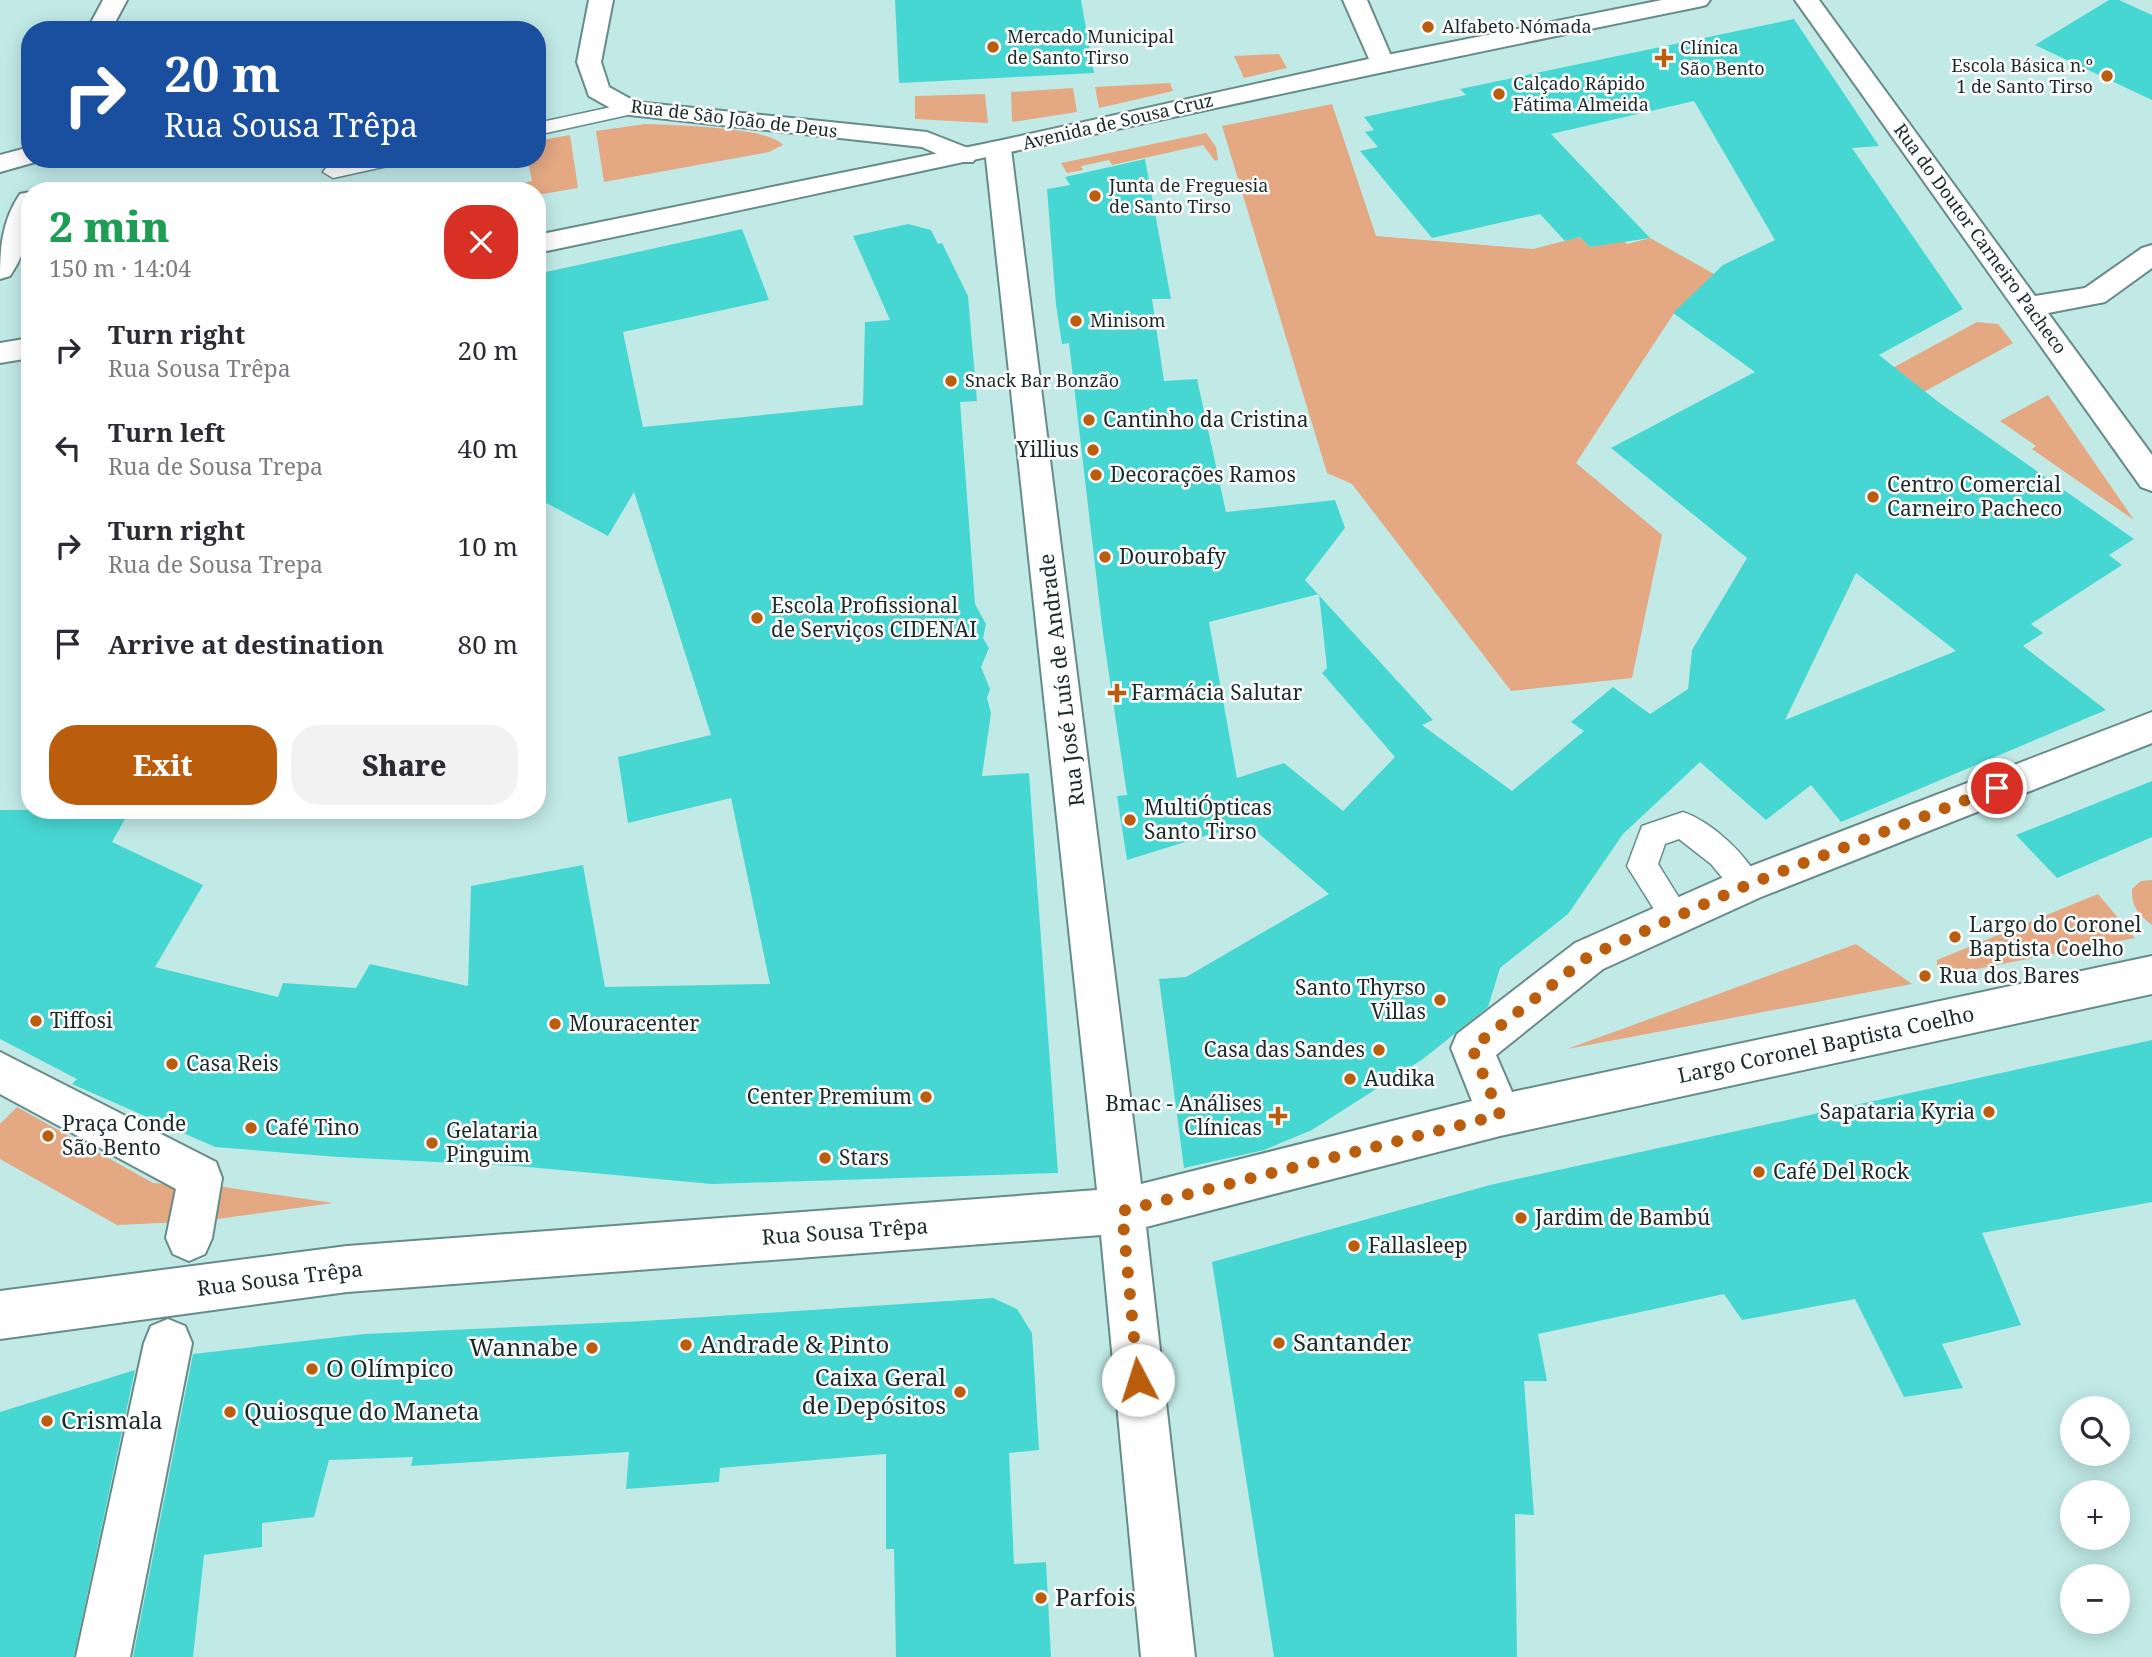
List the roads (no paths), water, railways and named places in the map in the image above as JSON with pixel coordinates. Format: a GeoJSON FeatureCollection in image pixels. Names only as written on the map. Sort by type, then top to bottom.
{"type":"FeatureCollection","features":[{"type":"Feature","properties":{"kind":"street"},"geometry":{"type":"LineString","coordinates":[[104,21],[115,0]]}},
{"type":"Feature","properties":{"kind":"street","name":"Rua de São João de Deus"},"geometry":{"type":"LineString","coordinates":[[601,0],[589,62],[598,90],[630,109],[927,140],[981,153]]}},
{"type":"Feature","properties":{"kind":"street"},"geometry":{"type":"LineString","coordinates":[[1355,0],[1382,63]]}},
{"type":"Feature","properties":{"kind":"street","name":"Avenida de Sousa Cruz"},"geometry":{"type":"LineString","coordinates":[[546,242],[981,153],[1382,63],[1698,0]]}},
{"type":"Feature","properties":{"kind":"street","name":"Rua do Doutor Carneiro Pacheco"},"geometry":{"type":"LineString","coordinates":[[1807,0],[2152,479]]}},
{"type":"Feature","properties":{"kind":"street","name":"Rua José Luís de Andrade"},"geometry":{"type":"LineString","coordinates":[[981,153],[1122,1211],[1168,1657]]}},
{"type":"Feature","properties":{"kind":"street"},"geometry":{"type":"LineString","coordinates":[[0,164],[35,172]]}},
{"type":"Feature","properties":{"kind":"street"},"geometry":{"type":"LineString","coordinates":[[0,270],[21,221]]}},
{"type":"Feature","properties":{"kind":"street"},"geometry":{"type":"LineString","coordinates":[[2029,306],[2067,302],[2095,295],[2152,254]]}},
{"type":"Feature","properties":{"kind":"street"},"geometry":{"type":"LineString","coordinates":[[0,353],[21,350]]}},
{"type":"Feature","properties":{"kind":"street"},"geometry":{"type":"LineString","coordinates":[[1500,1115],[1472,1048],[1589,956],[1747,885],[2152,727]]}},
{"type":"Feature","properties":{"kind":"street","name":"Largo Coronel Baptista Coelho"},"geometry":{"type":"LineString","coordinates":[[1500,1115],[2152,975]]}},
{"type":"Feature","properties":{"kind":"street"},"geometry":{"type":"LineString","coordinates":[[0,1072],[200,1178],[189,1238]]}},
{"type":"Feature","properties":{"kind":"street","name":"Rua Sousa Trêpa"},"geometry":{"type":"LineString","coordinates":[[0,1315],[347,1269],[1122,1211],[1500,1115]]}},
{"type":"Feature","properties":{"kind":"street"},"geometry":{"type":"LineString","coordinates":[[103,1657],[168,1343]]}},
{"type":"Feature","properties":{"kind":"lane"},"geometry":{"type":"LineString","coordinates":[[546,127],[630,109]]}},
{"type":"Feature","properties":{"kind":"lane"},"geometry":{"type":"LineString","coordinates":[[333,172],[352,168]]}},
{"type":"Feature","properties":{"kind":"lane"},"geometry":{"type":"LineString","coordinates":[[1676,917],[1642,866],[1653,835],[1683,825],[1722,855],[1747,885]]}},
{"type":"Feature","properties":{"kind":"place","name":"Alfabeto Nómada"},"geometry":{"type":"Point","coordinates":[1428,27]}},
{"type":"Feature","properties":{"kind":"place","name":"Mercado Municipal de Santo Tirso"},"geometry":{"type":"Point","coordinates":[993,47]}},
{"type":"Feature","properties":{"kind":"place","name":"Clínica São Bento"},"geometry":{"type":"Point","coordinates":[1664,58]}},
{"type":"Feature","properties":{"kind":"place","name":"Escola Básica n.º 1 de Santo Tirso"},"geometry":{"type":"Point","coordinates":[2107,76]}},
{"type":"Feature","properties":{"kind":"place","name":"Calçado Rápido Fátima Almeida"},"geometry":{"type":"Point","coordinates":[1499,94]}},
{"type":"Feature","properties":{"kind":"place","name":"Junta de Freguesia de Santo Tirso"},"geometry":{"type":"Point","coordinates":[1095,196]}},
{"type":"Feature","properties":{"kind":"place","name":"Minisom"},"geometry":{"type":"Point","coordinates":[1076,321]}},
{"type":"Feature","properties":{"kind":"place","name":"Snack Bar Bonzão"},"geometry":{"type":"Point","coordinates":[951,381]}},
{"type":"Feature","properties":{"kind":"place","name":"Cantinho da Cristina"},"geometry":{"type":"Point","coordinates":[1089,420]}},
{"type":"Feature","properties":{"kind":"place","name":"Yillius"},"geometry":{"type":"Point","coordinates":[1093,450]}},
{"type":"Feature","properties":{"kind":"place","name":"Decorações Ramos"},"geometry":{"type":"Point","coordinates":[1096,475]}},
{"type":"Feature","properties":{"kind":"place","name":"Centro Comercial Carneiro Pacheco"},"geometry":{"type":"Point","coordinates":[1873,497]}},
{"type":"Feature","properties":{"kind":"place","name":"Dourobafy"},"geometry":{"type":"Point","coordinates":[1105,557]}},
{"type":"Feature","properties":{"kind":"place","name":"Escola Profissional de Serviços CIDENAI"},"geometry":{"type":"Point","coordinates":[757,618]}},
{"type":"Feature","properties":{"kind":"place","name":"Farmácia Salutar"},"geometry":{"type":"Point","coordinates":[1117,693]}},
{"type":"Feature","properties":{"kind":"place","name":"MultiÓpticas Santo Tirso"},"geometry":{"type":"Point","coordinates":[1130,820]}},
{"type":"Feature","properties":{"kind":"place","name":"Largo do Coronel Baptista Coelho"},"geometry":{"type":"Point","coordinates":[1955,937]}},
{"type":"Feature","properties":{"kind":"place","name":"Rua dos Bares"},"geometry":{"type":"Point","coordinates":[1925,976]}},
{"type":"Feature","properties":{"kind":"place","name":"Santo Thyrso Villas"},"geometry":{"type":"Point","coordinates":[1440,1000]}},
{"type":"Feature","properties":{"kind":"place","name":"Tiffosi"},"geometry":{"type":"Point","coordinates":[36,1021]}},
{"type":"Feature","properties":{"kind":"place","name":"Mouracenter"},"geometry":{"type":"Point","coordinates":[555,1024]}},
{"type":"Feature","properties":{"kind":"place","name":"Casa das Sandes"},"geometry":{"type":"Point","coordinates":[1379,1050]}},
{"type":"Feature","properties":{"kind":"place","name":"Casa Reis"},"geometry":{"type":"Point","coordinates":[172,1064]}},
{"type":"Feature","properties":{"kind":"place","name":"Audika"},"geometry":{"type":"Point","coordinates":[1350,1079]}},
{"type":"Feature","properties":{"kind":"place","name":"Center Premium"},"geometry":{"type":"Point","coordinates":[926,1097]}},
{"type":"Feature","properties":{"kind":"place","name":"Sapataria Kyria"},"geometry":{"type":"Point","coordinates":[1989,1112]}},
{"type":"Feature","properties":{"kind":"place","name":"Bmac - Análises Clínicas"},"geometry":{"type":"Point","coordinates":[1278,1116]}},
{"type":"Feature","properties":{"kind":"place","name":"Café Tino"},"geometry":{"type":"Point","coordinates":[251,1128]}},
{"type":"Feature","properties":{"kind":"place","name":"Praça Conde São Bento"},"geometry":{"type":"Point","coordinates":[48,1136]}},
{"type":"Feature","properties":{"kind":"place","name":"Gelataria Pinguim"},"geometry":{"type":"Point","coordinates":[432,1143]}},
{"type":"Feature","properties":{"kind":"place","name":"Stars"},"geometry":{"type":"Point","coordinates":[825,1158]}},
{"type":"Feature","properties":{"kind":"place","name":"Café Del Rock"},"geometry":{"type":"Point","coordinates":[1759,1172]}},
{"type":"Feature","properties":{"kind":"place","name":"Jardim de Bambú"},"geometry":{"type":"Point","coordinates":[1521,1218]}},
{"type":"Feature","properties":{"kind":"place","name":"Fallasleep"},"geometry":{"type":"Point","coordinates":[1354,1246]}},
{"type":"Feature","properties":{"kind":"place","name":"Santander"},"geometry":{"type":"Point","coordinates":[1279,1343]}},
{"type":"Feature","properties":{"kind":"place","name":"Andrade & Pinto"},"geometry":{"type":"Point","coordinates":[686,1345]}},
{"type":"Feature","properties":{"kind":"place","name":"Wannabe"},"geometry":{"type":"Point","coordinates":[592,1348]}},
{"type":"Feature","properties":{"kind":"place","name":"O Olímpico"},"geometry":{"type":"Point","coordinates":[312,1369]}},
{"type":"Feature","properties":{"kind":"place","name":"Caixa Geral de Depósitos"},"geometry":{"type":"Point","coordinates":[960,1392]}},
{"type":"Feature","properties":{"kind":"place","name":"Quiosque do Maneta"},"geometry":{"type":"Point","coordinates":[230,1412]}},
{"type":"Feature","properties":{"kind":"place","name":"Crismala"},"geometry":{"type":"Point","coordinates":[47,1421]}},
{"type":"Feature","properties":{"kind":"place","name":"Parfois"},"geometry":{"type":"Point","coordinates":[1041,1598]}}]}
